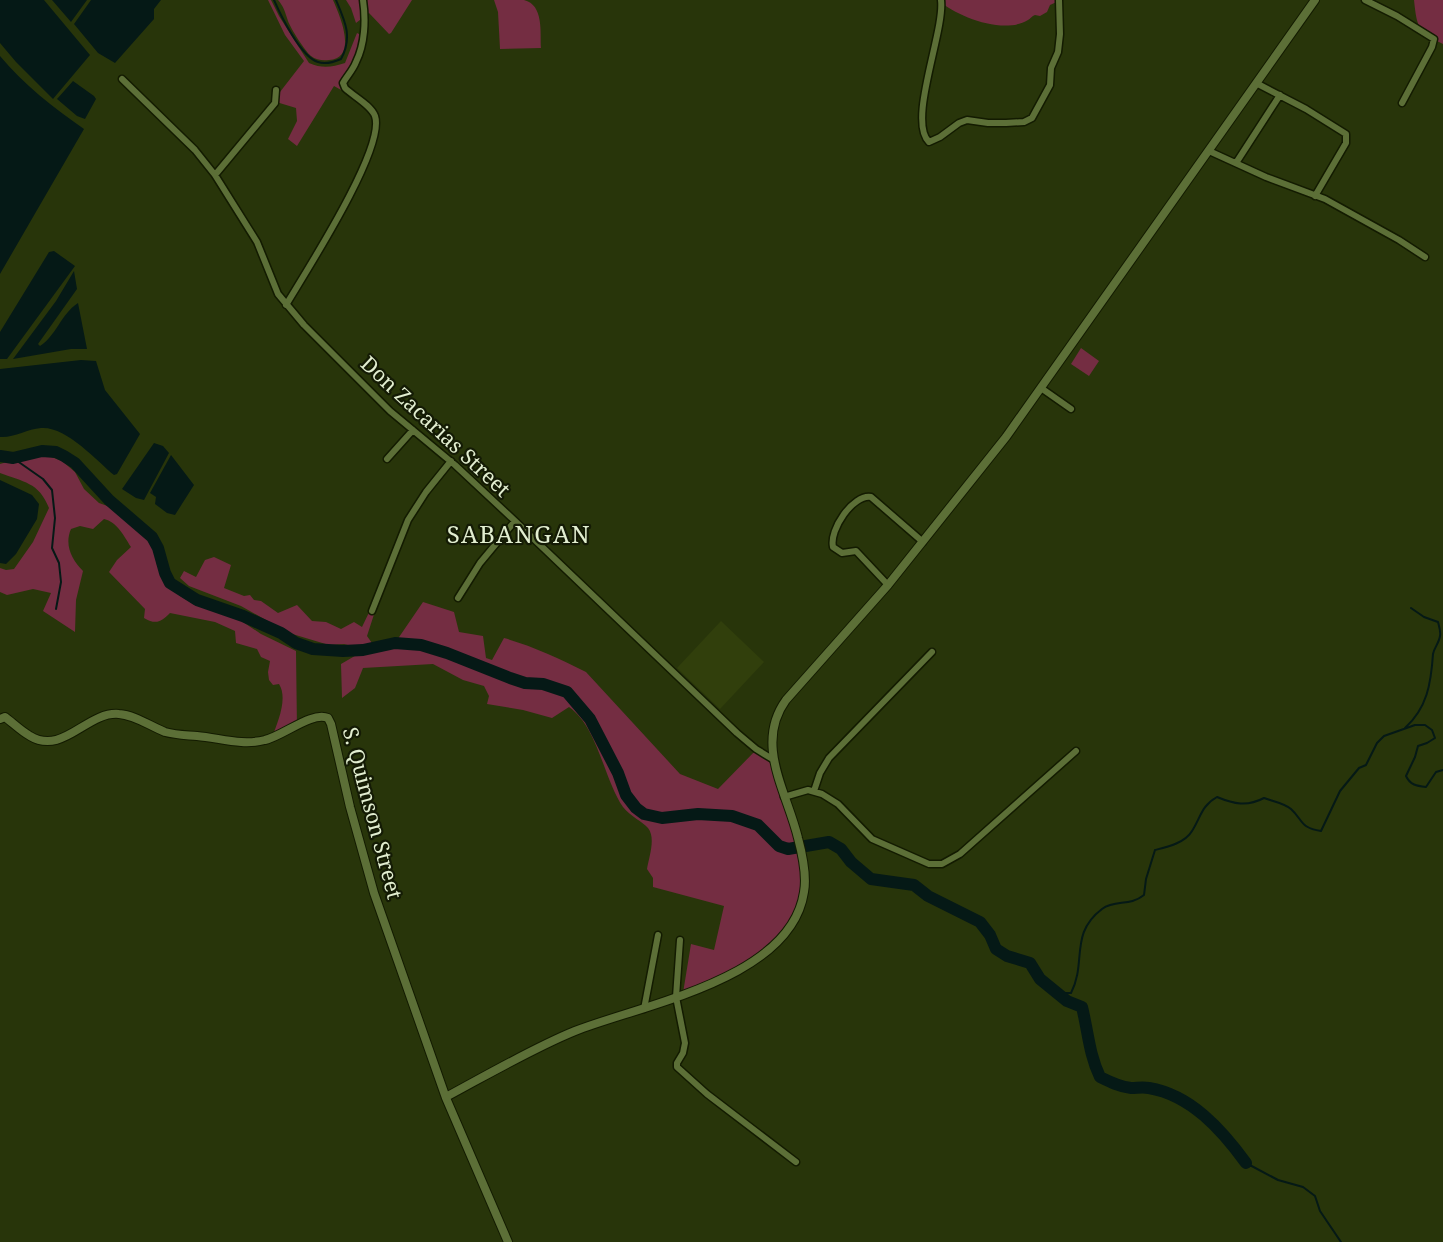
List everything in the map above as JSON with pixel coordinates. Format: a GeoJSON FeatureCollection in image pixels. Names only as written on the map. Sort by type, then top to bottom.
{"type":"FeatureCollection","features":[{"type":"Feature","properties":{"kind":"street"},"geometry":{"type":"LineString","coordinates":[[286,305],[357,183],[372,140],[376,123],[375,115],[345,88],[343,83],[356,63],[361,48],[363,0]]}},
{"type":"Feature","properties":{"kind":"street"},"geometry":{"type":"LineString","coordinates":[[941,0],[922,112],[922,132],[929,142],[967,120],[1006,123],[1024,122],[1032,118],[1050,85],[1051,68],[1058,51],[1059,0]]}},
{"type":"Feature","properties":{"kind":"street"},"geometry":{"type":"LineString","coordinates":[[446,1097],[573,1032],[676,998],[749,964],[782,938],[795,919],[805,885],[799,838],[774,760],[772,731],[782,706],[888,585],[1006,437],[1315,0]]}},
{"type":"Feature","properties":{"kind":"street"},"geometry":{"type":"LineString","coordinates":[[1365,0],[1397,16],[1434,39],[1402,103]]}},
{"type":"Feature","properties":{"kind":"street","name":"Don Zacarias Street"},"geometry":{"type":"LineString","coordinates":[[122,79],[195,150],[215,175],[257,242],[277,291],[303,325],[385,405],[515,520],[737,733],[774,760]]}},
{"type":"Feature","properties":{"kind":"street"},"geometry":{"type":"LineString","coordinates":[[1256,83],[1306,109],[1346,134],[1346,143],[1315,196]]}},
{"type":"Feature","properties":{"kind":"street"},"geometry":{"type":"LineString","coordinates":[[215,175],[274,104],[276,90]]}},
{"type":"Feature","properties":{"kind":"street"},"geometry":{"type":"LineString","coordinates":[[1236,163],[1280,95]]}},
{"type":"Feature","properties":{"kind":"street"},"geometry":{"type":"LineString","coordinates":[[1209,151],[1315,196],[1399,240],[1425,257]]}},
{"type":"Feature","properties":{"kind":"street"},"geometry":{"type":"LineString","coordinates":[[1041,388],[1071,410]]}},
{"type":"Feature","properties":{"kind":"street"},"geometry":{"type":"LineString","coordinates":[[387,459],[413,430]]}},
{"type":"Feature","properties":{"kind":"street"},"geometry":{"type":"LineString","coordinates":[[372,611],[408,520],[426,492],[451,461]]}},
{"type":"Feature","properties":{"kind":"street"},"geometry":{"type":"LineString","coordinates":[[888,585],[856,551],[842,553],[833,547],[832,539],[837,523],[857,501],[866,496],[871,497],[923,542]]}},
{"type":"Feature","properties":{"kind":"street"},"geometry":{"type":"LineString","coordinates":[[458,598],[480,564],[515,520]]}},
{"type":"Feature","properties":{"kind":"street"},"geometry":{"type":"LineString","coordinates":[[814,791],[820,773],[829,758],[932,652]]}},
{"type":"Feature","properties":{"kind":"street","name":"S. Quimson Street"},"geometry":{"type":"LineString","coordinates":[[2,716],[30,736],[43,740],[72,735],[94,720],[105,715],[117,714],[131,717],[172,734],[243,742],[265,740],[281,735],[314,717],[328,718],[371,884],[446,1097],[507,1242]]}},
{"type":"Feature","properties":{"kind":"street"},"geometry":{"type":"LineString","coordinates":[[784,797],[803,790],[814,791],[838,804],[872,839],[924,862],[942,864],[960,854],[1076,751]]}},
{"type":"Feature","properties":{"kind":"street"},"geometry":{"type":"LineString","coordinates":[[644,1009],[658,935]]}},
{"type":"Feature","properties":{"kind":"street"},"geometry":{"type":"LineString","coordinates":[[680,940],[676,998],[686,1043],[677,1063],[678,1068],[707,1094],[796,1162]]}},
{"type":"Feature","properties":{"kind":"shaded area"},"geometry":{"type":"Polygon","coordinates":[[[0,0],[44,0],[90,55],[53,99],[0,43],[0,0]]]}},
{"type":"Feature","properties":{"kind":"shaded area"},"geometry":{"type":"Polygon","coordinates":[[[52,0],[87,0],[71,22],[52,0]]]}},
{"type":"Feature","properties":{"kind":"shaded area"},"geometry":{"type":"Polygon","coordinates":[[[91,0],[161,0],[154,9],[154,19],[115,63],[98,53],[74,24],[91,0]]]}},
{"type":"Feature","properties":{"kind":"shaded area"},"geometry":{"type":"Polygon","coordinates":[[[268,0],[271,0],[309,63],[327,67],[345,63],[357,33],[361,35],[357,52],[342,78],[343,85],[352,96],[334,86],[297,146],[288,139],[297,121],[296,108],[273,101],[304,61],[285,35],[268,0]]]}},
{"type":"Feature","properties":{"kind":"shaded area"},"geometry":{"type":"Polygon","coordinates":[[[278,0],[333,0],[344,34],[343,52],[338,57],[329,60],[320,60],[311,56],[295,34],[278,0]]]}},
{"type":"Feature","properties":{"kind":"shaded area"},"geometry":{"type":"Polygon","coordinates":[[[346,0],[412,0],[389,34],[369,13],[356,23],[346,0]]]}},
{"type":"Feature","properties":{"kind":"shaded area"},"geometry":{"type":"Polygon","coordinates":[[[494,0],[524,0],[535,7],[540,20],[541,48],[500,49],[498,12],[494,0]]]}},
{"type":"Feature","properties":{"kind":"shaded area"},"geometry":{"type":"Polygon","coordinates":[[[938,0],[1061,0],[1050,5],[1047,12],[1040,16],[1035,15],[1018,24],[1006,26],[968,18],[938,0]]]}},
{"type":"Feature","properties":{"kind":"shaded area"},"geometry":{"type":"Polygon","coordinates":[[[1414,0],[1443,0],[1443,44],[1428,36],[1420,28],[1414,0]]]}},
{"type":"Feature","properties":{"kind":"shaded area"},"geometry":{"type":"Polygon","coordinates":[[[0,56],[39,95],[84,129],[0,274],[0,56]]]}},
{"type":"Feature","properties":{"kind":"shaded area"},"geometry":{"type":"Polygon","coordinates":[[[73,81],[96,99],[85,119],[77,116],[57,99],[73,81]]]}},
{"type":"Feature","properties":{"kind":"shaded area"},"geometry":{"type":"Polygon","coordinates":[[[54,251],[75,266],[7,359],[0,359],[0,332],[49,252],[54,251]]]}},
{"type":"Feature","properties":{"kind":"shaded area"},"geometry":{"type":"Polygon","coordinates":[[[74,271],[77,289],[38,344],[40,346],[46,342],[67,313],[78,303],[87,349],[71,349],[13,359],[56,301],[74,271]]]}},
{"type":"Feature","properties":{"kind":"shaded area"},"geometry":{"type":"Polygon","coordinates":[[[1081,348],[1099,361],[1089,376],[1071,364],[1081,348]]]}},
{"type":"Feature","properties":{"kind":"shaded area"},"geometry":{"type":"Polygon","coordinates":[[[81,360],[96,361],[105,390],[140,434],[117,474],[114,475],[80,445],[51,429],[41,428],[0,437],[0,369],[81,360]]]}},
{"type":"Feature","properties":{"kind":"shaded area"},"geometry":{"type":"Polygon","coordinates":[[[154,443],[163,446],[169,453],[144,500],[136,498],[122,489],[154,443]]]}},
{"type":"Feature","properties":{"kind":"shaded area"},"geometry":{"type":"Polygon","coordinates":[[[46,455],[62,461],[75,472],[84,489],[99,503],[113,508],[153,536],[157,565],[161,574],[180,596],[195,605],[231,614],[261,634],[296,651],[297,729],[286,735],[272,737],[281,710],[282,690],[279,684],[273,685],[269,680],[270,661],[261,657],[257,649],[236,643],[235,631],[215,622],[170,613],[158,622],[144,618],[145,609],[109,572],[117,560],[131,547],[120,530],[109,521],[104,519],[93,529],[80,526],[71,529],[69,535],[70,552],[83,571],[76,600],[75,632],[43,611],[51,593],[33,589],[7,595],[0,592],[0,568],[14,569],[33,542],[49,508],[45,499],[35,488],[0,473],[0,464],[28,456],[46,455]]]}},
{"type":"Feature","properties":{"kind":"shaded area"},"geometry":{"type":"Polygon","coordinates":[[[171,455],[194,485],[175,515],[167,513],[155,504],[156,497],[150,493],[171,455]]]}},
{"type":"Feature","properties":{"kind":"shaded area"},"geometry":{"type":"Polygon","coordinates":[[[0,480],[32,495],[39,504],[37,519],[16,554],[6,564],[0,563],[0,480]]]}},
{"type":"Feature","properties":{"kind":"shaded area"},"geometry":{"type":"Polygon","coordinates":[[[214,557],[231,565],[224,588],[244,596],[250,595],[254,600],[261,601],[278,613],[297,605],[312,621],[326,622],[341,629],[354,622],[362,627],[375,600],[378,602],[367,636],[374,646],[395,643],[423,602],[454,612],[459,632],[483,636],[486,658],[492,660],[504,638],[556,657],[586,672],[680,774],[718,789],[756,750],[777,764],[787,793],[806,892],[801,912],[794,925],[756,959],[683,993],[691,944],[714,950],[724,906],[653,887],[653,878],[647,869],[652,837],[650,832],[623,807],[616,796],[594,740],[579,716],[569,707],[552,718],[487,704],[489,696],[484,686],[463,680],[433,664],[363,668],[355,688],[342,698],[341,664],[372,646],[360,648],[344,644],[329,645],[289,633],[241,606],[189,586],[180,578],[184,571],[196,577],[205,560],[214,557]]]}},
{"type":"Feature","properties":{"kind":"shaded area"},"geometry":{"type":"Polygon","coordinates":[[[721,621],[764,662],[720,709],[677,668],[721,621]]]}},
{"type":"Feature","properties":{"kind":"waterway"},"geometry":{"type":"LineString","coordinates":[[274,0],[298,44],[312,59],[324,63],[341,59],[347,43],[345,22],[336,0]]}},
{"type":"Feature","properties":{"kind":"waterway"},"geometry":{"type":"LineString","coordinates":[[0,456],[13,458],[42,451],[56,452],[64,456],[75,463],[109,500],[152,537],[170,583],[197,600],[243,616],[281,633],[296,643],[313,649],[343,651],[363,650],[395,643],[421,645],[525,683],[543,684],[567,692],[590,719],[618,773],[626,795],[644,814],[662,818],[698,814],[732,816],[758,825],[779,846],[788,849],[829,842],[841,849],[851,862],[871,879],[914,885],[928,896],[980,922],[990,935],[996,949],[1007,956],[1030,963],[1040,979],[1067,1001],[1082,1007],[1091,1051],[1100,1077],[1123,1087],[1149,1088],[1164,1092],[1192,1106],[1227,1138],[1246,1163]]}},
{"type":"Feature","properties":{"kind":"waterway"},"geometry":{"type":"LineString","coordinates":[[13,458],[43,479],[52,490],[55,518],[52,548],[59,563],[61,582],[56,609]]}},
{"type":"Feature","properties":{"kind":"waterway"},"geometry":{"type":"LineString","coordinates":[[1405,728],[1423,704],[1431,675],[1433,654],[1440,634],[1438,622],[1424,617],[1411,608]]}},
{"type":"Feature","properties":{"kind":"waterway"},"geometry":{"type":"LineString","coordinates":[[1059,993],[1071,993],[1076,982],[1082,938],[1085,928],[1092,919],[1107,906],[1133,901],[1144,895],[1146,879],[1155,850],[1185,839],[1204,808],[1217,797],[1241,804],[1252,803],[1264,798],[1278,802],[1291,809],[1305,826],[1321,831],[1340,791],[1359,768],[1366,765],[1377,743],[1384,736],[1415,725],[1425,725],[1432,730],[1435,738],[1418,746],[1406,776],[1414,784],[1426,787],[1436,772],[1443,770]]}},
{"type":"Feature","properties":{"kind":"waterway"},"geometry":{"type":"LineString","coordinates":[[1246,1163],[1278,1180],[1303,1187],[1315,1196],[1320,1211],[1341,1242]]}},
{"type":"Feature","properties":{"kind":"district","name":"SABANGAN"},"geometry":{"type":"Point","coordinates":[519,533]}}]}
